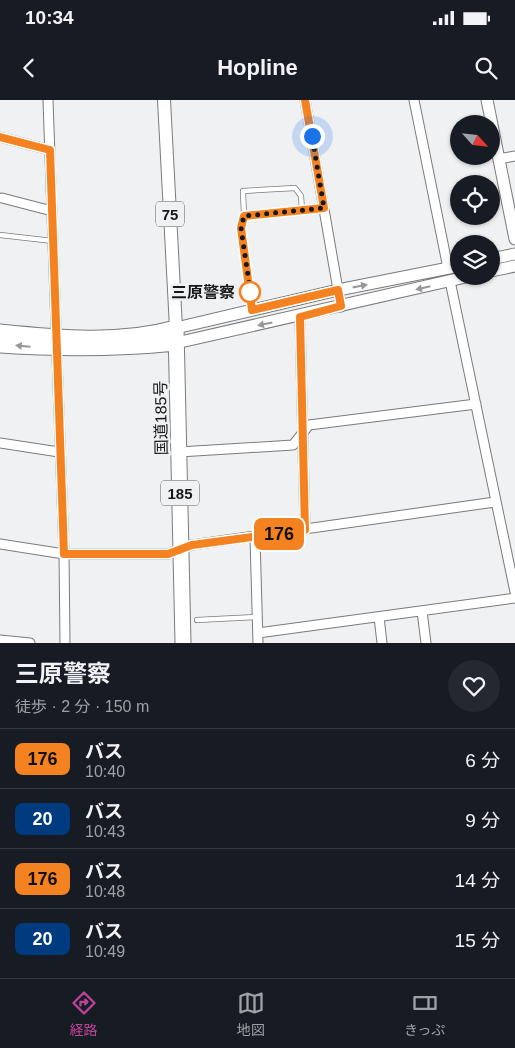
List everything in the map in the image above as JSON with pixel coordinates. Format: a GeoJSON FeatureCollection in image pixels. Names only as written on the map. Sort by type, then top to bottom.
{"type":"FeatureCollection","features":[{"type":"Feature","properties":{"kind":"highway"},"geometry":{"type":"LineString","coordinates":[[0,332],[56,343],[106,348],[176,335]]}},
{"type":"Feature","properties":{"kind":"highway","name":"国道185号"},"geometry":{"type":"LineString","coordinates":[[176,335],[183,643]]}},
{"type":"Feature","properties":{"kind":"highway"},"geometry":{"type":"LineString","coordinates":[[0,345],[56,343]]}},
{"type":"Feature","properties":{"kind":"main road","name":"75"},"geometry":{"type":"LineString","coordinates":[[164,100],[176,335]]}},
{"type":"Feature","properties":{"kind":"street"},"geometry":{"type":"LineString","coordinates":[[48,100],[64,554],[65,643]]}},
{"type":"Feature","properties":{"kind":"street"},"geometry":{"type":"LineString","coordinates":[[305,100],[341,306]]}},
{"type":"Feature","properties":{"kind":"street"},"geometry":{"type":"LineString","coordinates":[[414,100],[450,250]]}},
{"type":"Feature","properties":{"kind":"street"},"geometry":{"type":"LineString","coordinates":[[487,100],[490,115]]}},
{"type":"Feature","properties":{"kind":"street"},"geometry":{"type":"LineString","coordinates":[[0,137],[50,150]]}},
{"type":"Feature","properties":{"kind":"street"},"geometry":{"type":"LineString","coordinates":[[500,159],[515,156]]}},
{"type":"Feature","properties":{"kind":"street"},"geometry":{"type":"LineString","coordinates":[[500,164],[515,239]]}},
{"type":"Feature","properties":{"kind":"street"},"geometry":{"type":"LineString","coordinates":[[2,198],[52,211]]}},
{"type":"Feature","properties":{"kind":"street"},"geometry":{"type":"LineString","coordinates":[[500,257],[515,254]]}},
{"type":"Feature","properties":{"kind":"street"},"geometry":{"type":"LineString","coordinates":[[500,269],[515,266]]}},
{"type":"Feature","properties":{"kind":"street"},"geometry":{"type":"LineString","coordinates":[[176,335],[252,310],[338,290],[450,268]]}},
{"type":"Feature","properties":{"kind":"street"},"geometry":{"type":"LineString","coordinates":[[176,335],[300,317],[450,281]]}},
{"type":"Feature","properties":{"kind":"street"},"geometry":{"type":"LineString","coordinates":[[451,285],[495,502],[513,575],[515,592]]}},
{"type":"Feature","properties":{"kind":"street"},"geometry":{"type":"LineString","coordinates":[[300,317],[305,530]]}},
{"type":"Feature","properties":{"kind":"street"},"geometry":{"type":"LineString","coordinates":[[179,452],[293,445],[309,425],[476,404]]}},
{"type":"Feature","properties":{"kind":"street"},"geometry":{"type":"LineString","coordinates":[[0,442],[59,452]]}},
{"type":"Feature","properties":{"kind":"street"},"geometry":{"type":"LineString","coordinates":[[0,544],[64,554],[168,554],[192,545],[255,538],[495,502]]}},
{"type":"Feature","properties":{"kind":"street"},"geometry":{"type":"LineString","coordinates":[[255,538],[258,638],[379,617],[515,598]]}},
{"type":"Feature","properties":{"kind":"street"},"geometry":{"type":"LineString","coordinates":[[422,611],[426,643]]}},
{"type":"Feature","properties":{"kind":"street"},"geometry":{"type":"LineString","coordinates":[[379,617],[382,643]]}},
{"type":"Feature","properties":{"kind":"street"},"geometry":{"type":"LineString","coordinates":[[0,640],[30,643]]}},
{"type":"Feature","properties":{"kind":"lane"},"geometry":{"type":"LineString","coordinates":[[252,310],[241,228],[244,216],[242,191],[295,188],[301,196],[302,210]]}},
{"type":"Feature","properties":{"kind":"lane"},"geometry":{"type":"LineString","coordinates":[[244,216],[324,208]]}},
{"type":"Feature","properties":{"kind":"lane"},"geometry":{"type":"LineString","coordinates":[[0,235],[53,241]]}},
{"type":"Feature","properties":{"kind":"lane"},"geometry":{"type":"LineString","coordinates":[[196,620],[257,617]]}},
{"type":"Feature","properties":{"kind":"bus line","name":"176"},"geometry":{"type":"LineString","coordinates":[[0,137],[50,150],[64,554],[168,554],[192,545],[305,530],[300,317],[341,306],[338,290],[252,310],[241,228],[244,216],[324,208],[305,100]]}},
{"type":"Feature","properties":{"kind":"place","name":"三原警察"},"geometry":{"type":"Point","coordinates":[250,292]}},
{"type":"Feature","properties":{"kind":"route"},"geometry":{"type":"LineString","coordinates":[[250,292],[251,296],[241,228],[244,216],[324,208],[312,136]]}}]}
